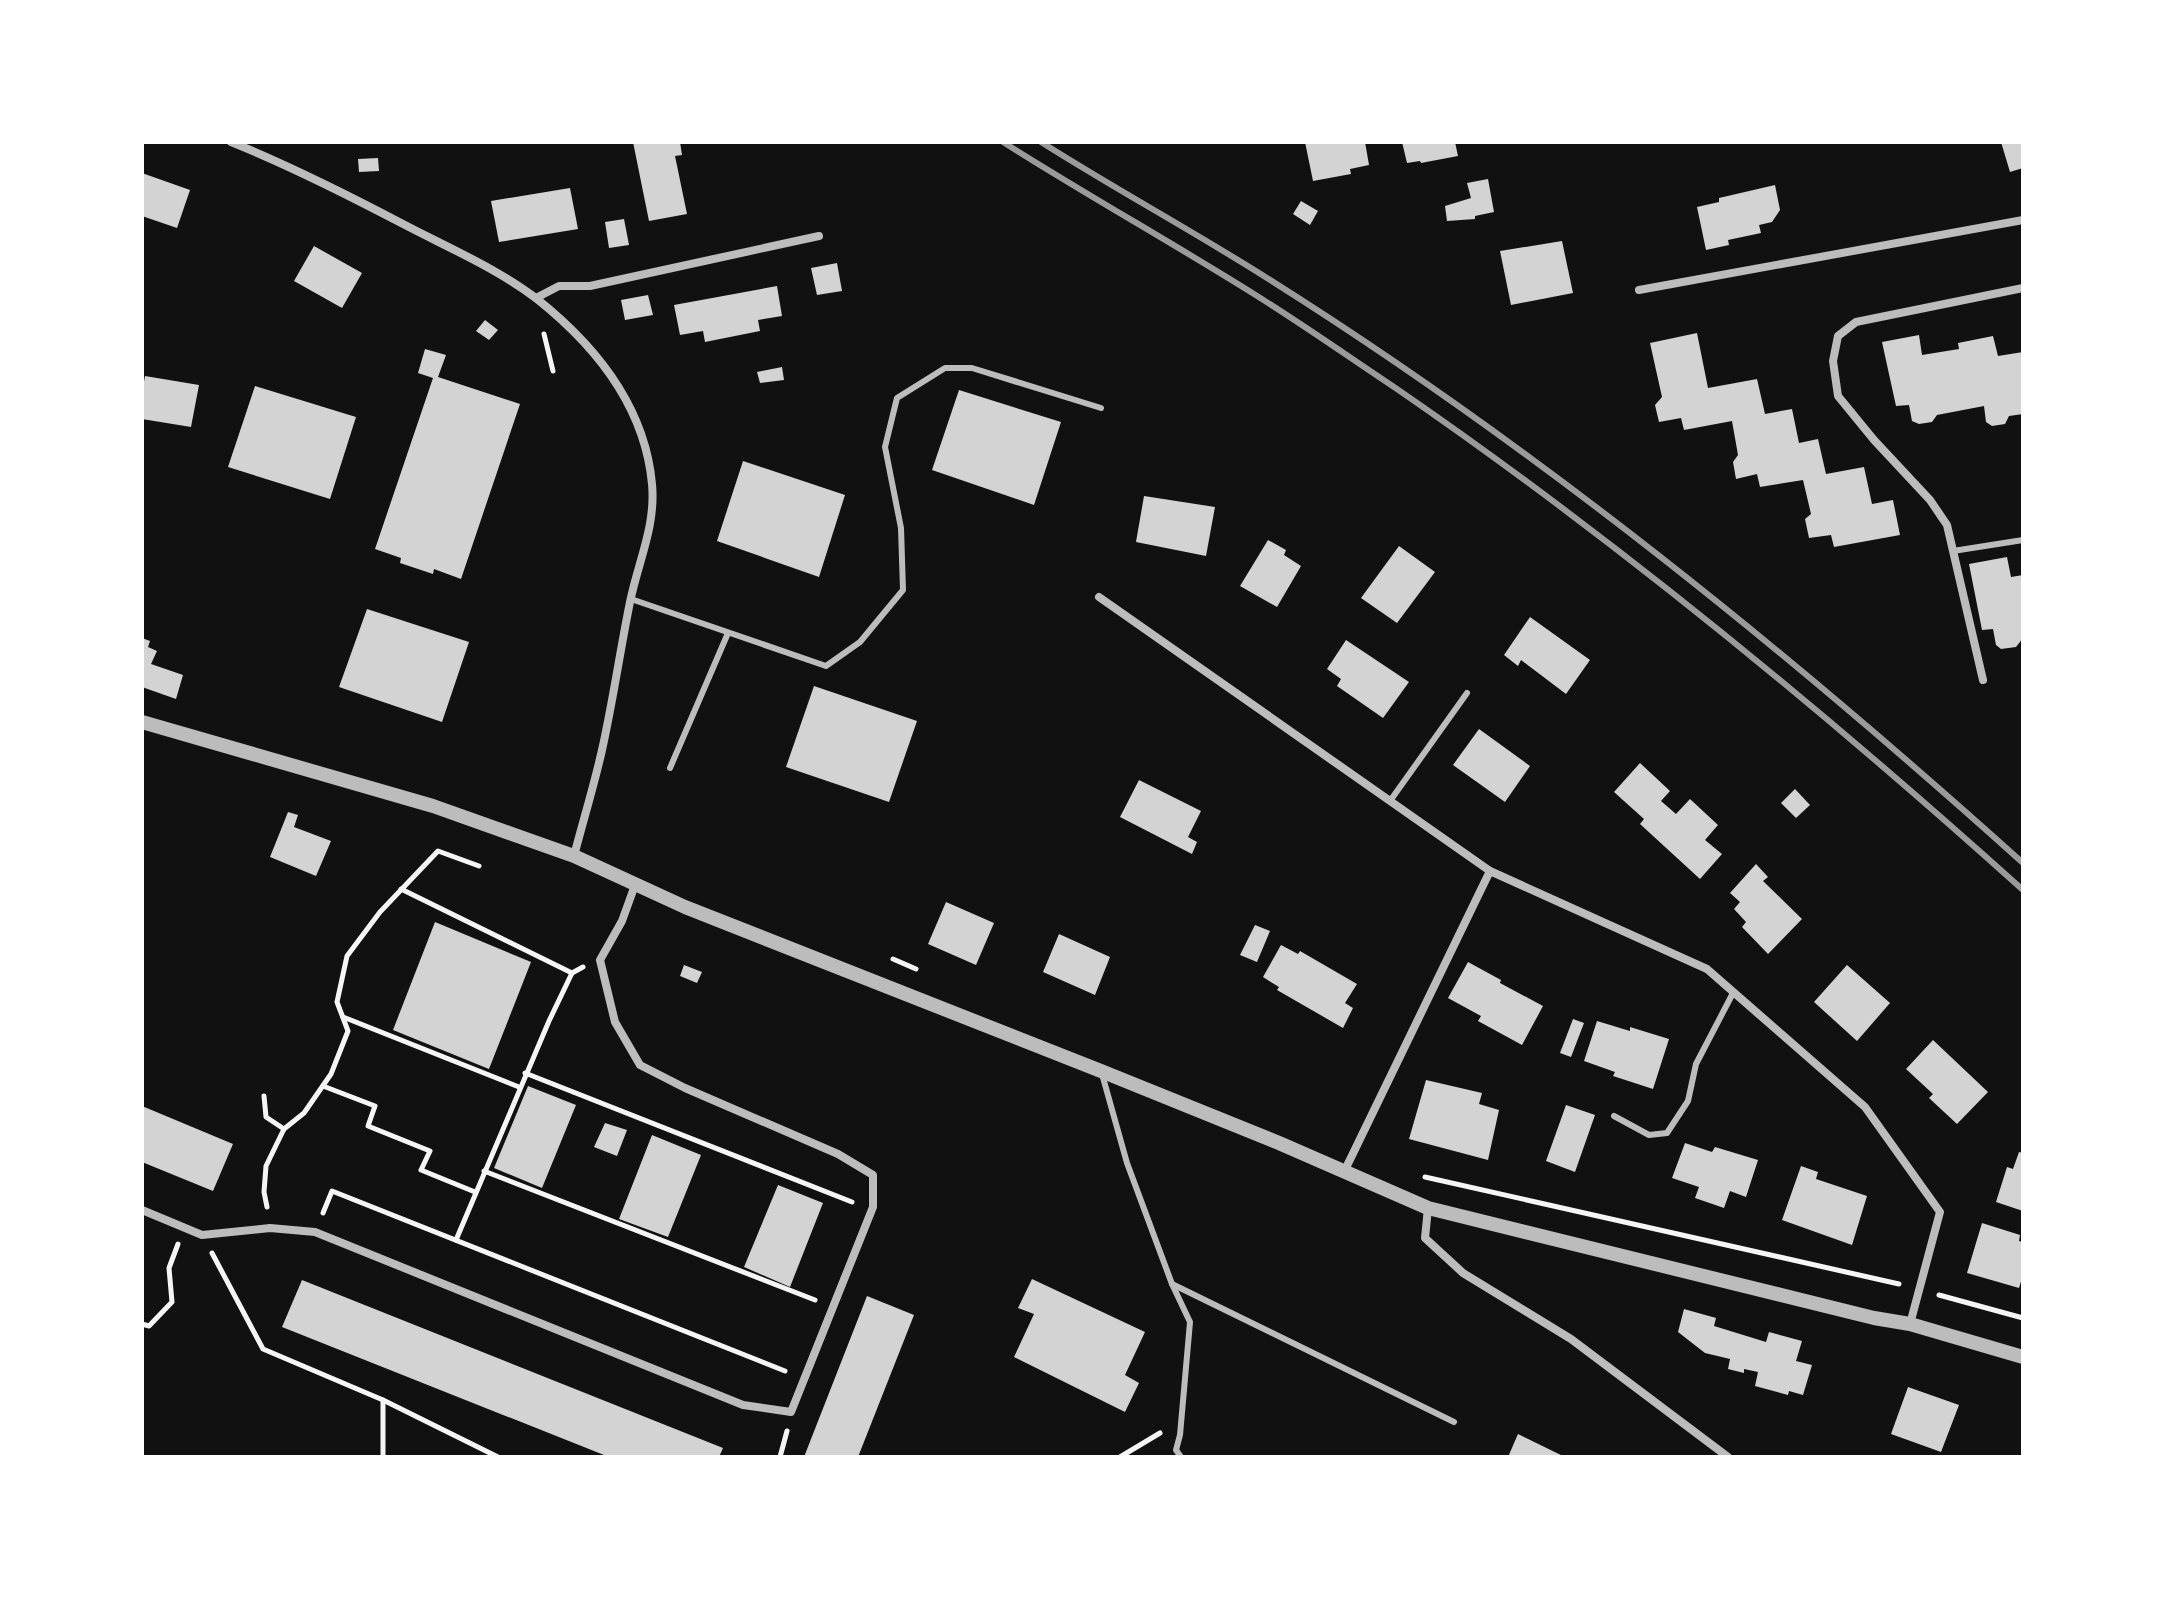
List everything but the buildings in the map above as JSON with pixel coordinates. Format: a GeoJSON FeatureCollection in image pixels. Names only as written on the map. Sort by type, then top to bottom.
{"type":"FeatureCollection","features":[{"type":"Feature","properties":{"kind":"street"},"geometry":{"type":"LineString","coordinates":[[231,142],[295,168],[482,265],[536,298],[576,334],[611,373],[630,404],[644,441],[652,484],[652,525],[631,599],[602,750],[574,856]]}},
{"type":"Feature","properties":{"kind":"street"},"geometry":{"type":"LineString","coordinates":[[1639,290],[2023,220]]}},
{"type":"Feature","properties":{"kind":"street"},"geometry":{"type":"LineString","coordinates":[[536,298],[559,286],[590,286],[819,236]]}},
{"type":"Feature","properties":{"kind":"street"},"geometry":{"type":"LineString","coordinates":[[1983,680],[1947,525],[1930,500],[1838,396],[1833,361],[1838,336],[1856,322],[2023,288]]}},
{"type":"Feature","properties":{"kind":"street"},"geometry":{"type":"LineString","coordinates":[[1099,597],[1490,871],[1707,969],[1865,1107],[1940,1212],[1910,1324]]}},
{"type":"Feature","properties":{"kind":"street"},"geometry":{"type":"LineString","coordinates":[[142,722],[433,806],[574,856],[685,907],[1101,1071],[1428,1208],[1874,1318],[1910,1324],[2023,1357]]}},
{"type":"Feature","properties":{"kind":"street"},"geometry":{"type":"LineString","coordinates":[[1344,1172],[1490,871]]}},
{"type":"Feature","properties":{"kind":"street"},"geometry":{"type":"LineString","coordinates":[[142,1210],[202,1235],[270,1228],[315,1232],[743,1405],[791,1412],[873,1207],[873,1175],[838,1154],[685,1088],[640,1065],[615,1022],[600,960],[622,921],[635,885]]}},
{"type":"Feature","properties":{"kind":"street"},"geometry":{"type":"LineString","coordinates":[[1428,1208],[1425,1238],[1463,1273],[1571,1339],[1728,1457]]}},
{"type":"Feature","properties":{"kind":"lane"},"geometry":{"type":"LineString","coordinates":[[631,599],[826,666],[860,642],[903,590],[901,528],[885,447],[897,398],[945,368],[972,368],[1101,408]]}},
{"type":"Feature","properties":{"kind":"lane"},"geometry":{"type":"LineString","coordinates":[[1953,551],[2023,540]]}},
{"type":"Feature","properties":{"kind":"lane"},"geometry":{"type":"LineString","coordinates":[[670,768],[728,633]]}},
{"type":"Feature","properties":{"kind":"lane"},"geometry":{"type":"LineString","coordinates":[[1390,801],[1467,693]]}},
{"type":"Feature","properties":{"kind":"lane"},"geometry":{"type":"LineString","coordinates":[[1614,1116],[1649,1135],[1667,1133],[1688,1101],[1696,1064],[1733,993]]}},
{"type":"Feature","properties":{"kind":"lane"},"geometry":{"type":"LineString","coordinates":[[1101,1071],[1127,1163],[1172,1284],[1190,1322],[1182,1421],[1176,1450],[1181,1457]]}},
{"type":"Feature","properties":{"kind":"lane"},"geometry":{"type":"LineString","coordinates":[[1172,1284],[1454,1422]]}},
{"type":"Feature","properties":{"kind":"path"},"geometry":{"type":"LineString","coordinates":[[270,1228],[264,1192],[266,1166],[284,1129],[304,1113],[331,1074],[348,1031],[337,1002],[347,956],[401,889],[438,851],[479,866]]}},
{"type":"Feature","properties":{"kind":"path"},"geometry":{"type":"LineString","coordinates":[[401,889],[572,973],[525,1073],[456,1240]]}},
{"type":"Feature","properties":{"kind":"path"},"geometry":{"type":"LineString","coordinates":[[893,959],[922,971]]}},
{"type":"Feature","properties":{"kind":"path"},"geometry":{"type":"LineString","coordinates":[[343,1017],[519,1087]]}},
{"type":"Feature","properties":{"kind":"path"},"geometry":{"type":"LineString","coordinates":[[525,1073],[860,1205],[873,1207]]}},
{"type":"Feature","properties":{"kind":"path"},"geometry":{"type":"LineString","coordinates":[[323,1086],[375,1106],[368,1126],[430,1151],[421,1170],[475,1192]]}},
{"type":"Feature","properties":{"kind":"path"},"geometry":{"type":"LineString","coordinates":[[264,1096],[266,1117],[284,1129]]}},
{"type":"Feature","properties":{"kind":"path"},"geometry":{"type":"LineString","coordinates":[[484,1171],[834,1308]]}},
{"type":"Feature","properties":{"kind":"path"},"geometry":{"type":"LineString","coordinates":[[1415,1173],[1881,1278],[2023,1318]]}},
{"type":"Feature","properties":{"kind":"path"},"geometry":{"type":"LineString","coordinates":[[315,1232],[332,1191],[805,1379]]}},
{"type":"Feature","properties":{"kind":"path"},"geometry":{"type":"LineString","coordinates":[[142,1324],[149,1326],[172,1302],[169,1268],[184,1228]]}},
{"type":"Feature","properties":{"kind":"path"},"geometry":{"type":"LineString","coordinates":[[202,1235],[263,1349],[383,1400],[498,1457]]}},
{"type":"Feature","properties":{"kind":"path"},"geometry":{"type":"LineString","coordinates":[[383,1400],[383,1457]]}},
{"type":"Feature","properties":{"kind":"path"},"geometry":{"type":"LineString","coordinates":[[1120,1457],[1182,1421]]}},
{"type":"Feature","properties":{"kind":"railway"},"geometry":{"type":"LineString","coordinates":[[1003,142],[1272,305],[1397,389],[1560,506],[1796,693],[2023,890]]}},
{"type":"Feature","properties":{"kind":"railway"},"geometry":{"type":"LineString","coordinates":[[1041,142],[1239,261],[1466,411],[1657,554],[1751,629],[2023,863]]}}]}
